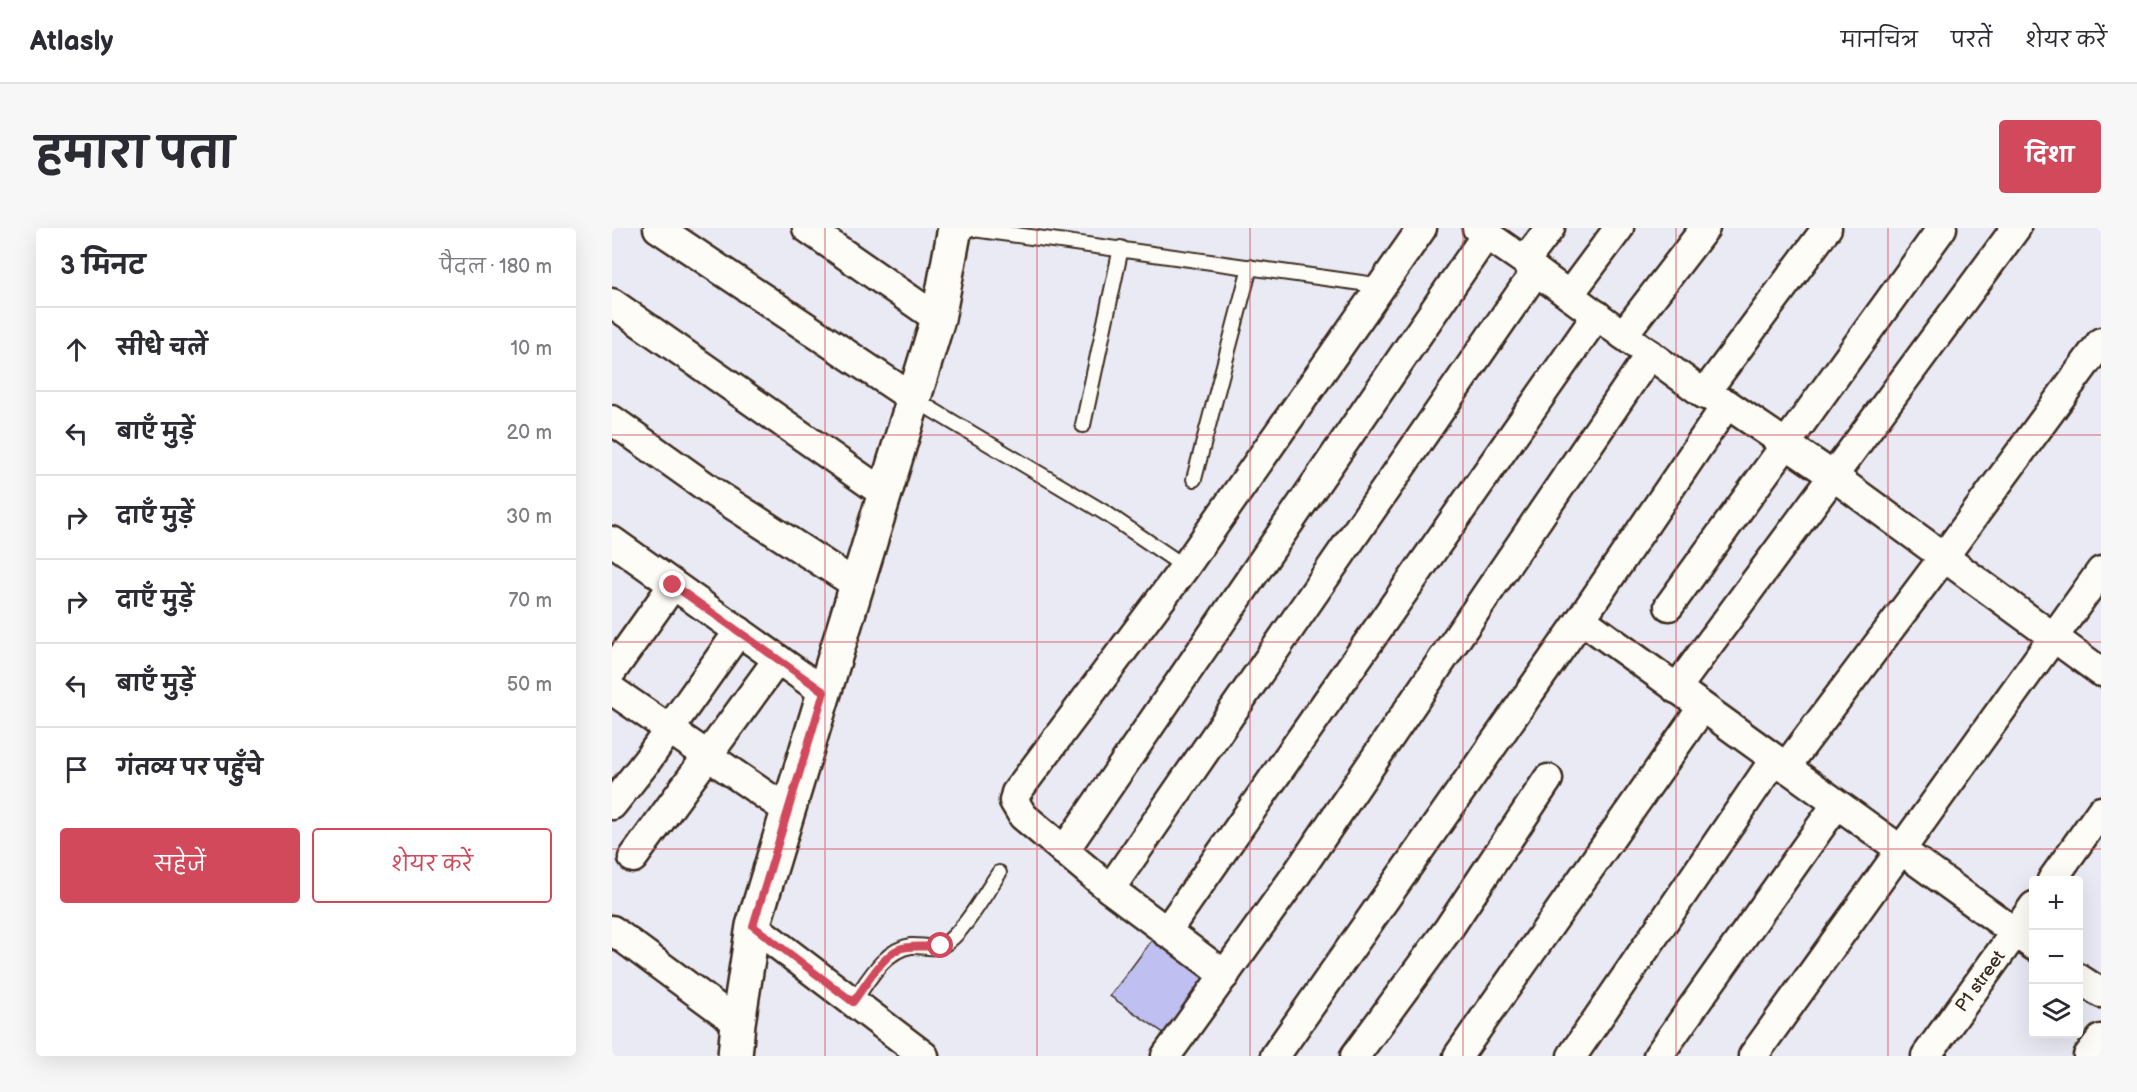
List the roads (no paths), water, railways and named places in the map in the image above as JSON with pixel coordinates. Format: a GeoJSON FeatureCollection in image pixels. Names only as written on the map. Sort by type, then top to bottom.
{"type":"FeatureCollection","features":[{"type":"Feature","properties":{"kind":"street"},"geometry":{"type":"LineString","coordinates":[[658,228],[914,399]]}},
{"type":"Feature","properties":{"kind":"street"},"geometry":{"type":"LineString","coordinates":[[807,228],[938,319]]}},
{"type":"Feature","properties":{"kind":"street"},"geometry":{"type":"LineString","coordinates":[[735,1056],[753,926],[938,319],[955,228]]}},
{"type":"Feature","properties":{"kind":"street"},"geometry":{"type":"LineString","coordinates":[[1225,975],[1110,889],[1023,816],[1014,801],[1016,793],[1185,567],[1422,228]]}},
{"type":"Feature","properties":{"kind":"street"},"geometry":{"type":"LineString","coordinates":[[1110,889],[1531,266],[1550,228]]}},
{"type":"Feature","properties":{"kind":"street"},"geometry":{"type":"LineString","coordinates":[[1569,296],[1619,228]]}},
{"type":"Feature","properties":{"kind":"street"},"geometry":{"type":"LineString","coordinates":[[1623,335],[1705,228]]}},
{"type":"Feature","properties":{"kind":"street"},"geometry":{"type":"LineString","coordinates":[[1275,1056],[1581,619],[1715,399],[1827,228]]}},
{"type":"Feature","properties":{"kind":"street"},"geometry":{"type":"LineString","coordinates":[[1669,606],[1942,228]]}},
{"type":"Feature","properties":{"kind":"street"},"geometry":{"type":"LineString","coordinates":[[1676,689],[2016,228]]}},
{"type":"Feature","properties":{"kind":"street"},"geometry":{"type":"LineString","coordinates":[[1064,851],[1482,231],[1650,354],[1833,476],[2101,672]]}},
{"type":"Feature","properties":{"kind":"street"},"geometry":{"type":"LineString","coordinates":[[612,303],[886,495]]}},
{"type":"Feature","properties":{"kind":"street"},"geometry":{"type":"LineString","coordinates":[[1166,932],[1596,315]]}},
{"type":"Feature","properties":{"kind":"street"},"geometry":{"type":"LineString","coordinates":[[1572,1056],[1780,764],[1943,558],[2101,342]]}},
{"type":"Feature","properties":{"kind":"street"},"geometry":{"type":"LineString","coordinates":[[1166,1056],[1296,875],[1650,354]]}},
{"type":"Feature","properties":{"kind":"street"},"geometry":{"type":"LineString","coordinates":[[612,420],[716,494],[857,585]]}},
{"type":"Feature","properties":{"kind":"street"},"geometry":{"type":"LineString","coordinates":[[612,541],[824,692]]}},
{"type":"Feature","properties":{"kind":"street"},"geometry":{"type":"LineString","coordinates":[[1753,1056],[2101,571]]}},
{"type":"Feature","properties":{"kind":"street"},"geometry":{"type":"LineString","coordinates":[[612,671],[673,585]]}},
{"type":"Feature","properties":{"kind":"street"},"geometry":{"type":"LineString","coordinates":[[1581,619],[2024,939]]}},
{"type":"Feature","properties":{"kind":"street"},"geometry":{"type":"LineString","coordinates":[[612,806],[739,631]]}},
{"type":"Feature","properties":{"kind":"street"},"geometry":{"type":"LineString","coordinates":[[633,858],[778,659]]}},
{"type":"Feature","properties":{"kind":"street"},"geometry":{"type":"LineString","coordinates":[[612,690],[788,810]]}},
{"type":"Feature","properties":{"kind":"street"},"geometry":{"type":"LineString","coordinates":[[1458,1056],[1702,708]]}},
{"type":"Feature","properties":{"kind":"street"},"geometry":{"type":"LineString","coordinates":[[1355,1056],[1449,928],[1548,779]]}},
{"type":"Feature","properties":{"kind":"street"},"geometry":{"type":"LineString","coordinates":[[1658,1056],[1836,805]]}},
{"type":"Feature","properties":{"kind":"street"},"geometry":{"type":"LineString","coordinates":[[2055,876],[2101,811]]}},
{"type":"Feature","properties":{"kind":"street","name":"P1 street"},"geometry":{"type":"LineString","coordinates":[[1926,1056],[2024,939],[2029,922]]}},
{"type":"Feature","properties":{"kind":"street"},"geometry":{"type":"LineString","coordinates":[[753,926],[924,1056]]}},
{"type":"Feature","properties":{"kind":"street"},"geometry":{"type":"LineString","coordinates":[[612,930],[738,1023]]}},
{"type":"Feature","properties":{"kind":"street"},"geometry":{"type":"LineString","coordinates":[[2083,981],[2101,993]]}},
{"type":"Feature","properties":{"kind":"street"},"geometry":{"type":"LineString","coordinates":[[2088,1056],[2101,1039]]}},
{"type":"Feature","properties":{"kind":"lane"},"geometry":{"type":"LineString","coordinates":[[966,228],[1383,286]]}},
{"type":"Feature","properties":{"kind":"lane"},"geometry":{"type":"LineString","coordinates":[[1083,425],[1121,248]]}},
{"type":"Feature","properties":{"kind":"lane"},"geometry":{"type":"LineString","coordinates":[[1194,479],[1250,267]]}},
{"type":"Feature","properties":{"kind":"lane"},"geometry":{"type":"LineString","coordinates":[[914,399],[1088,502],[1185,567]]}},
{"type":"Feature","properties":{"kind":"lane"},"geometry":{"type":"LineString","coordinates":[[853,1002],[877,970],[898,949],[914,946],[941,946],[951,939],[962,927],[999,873]]}}]}
